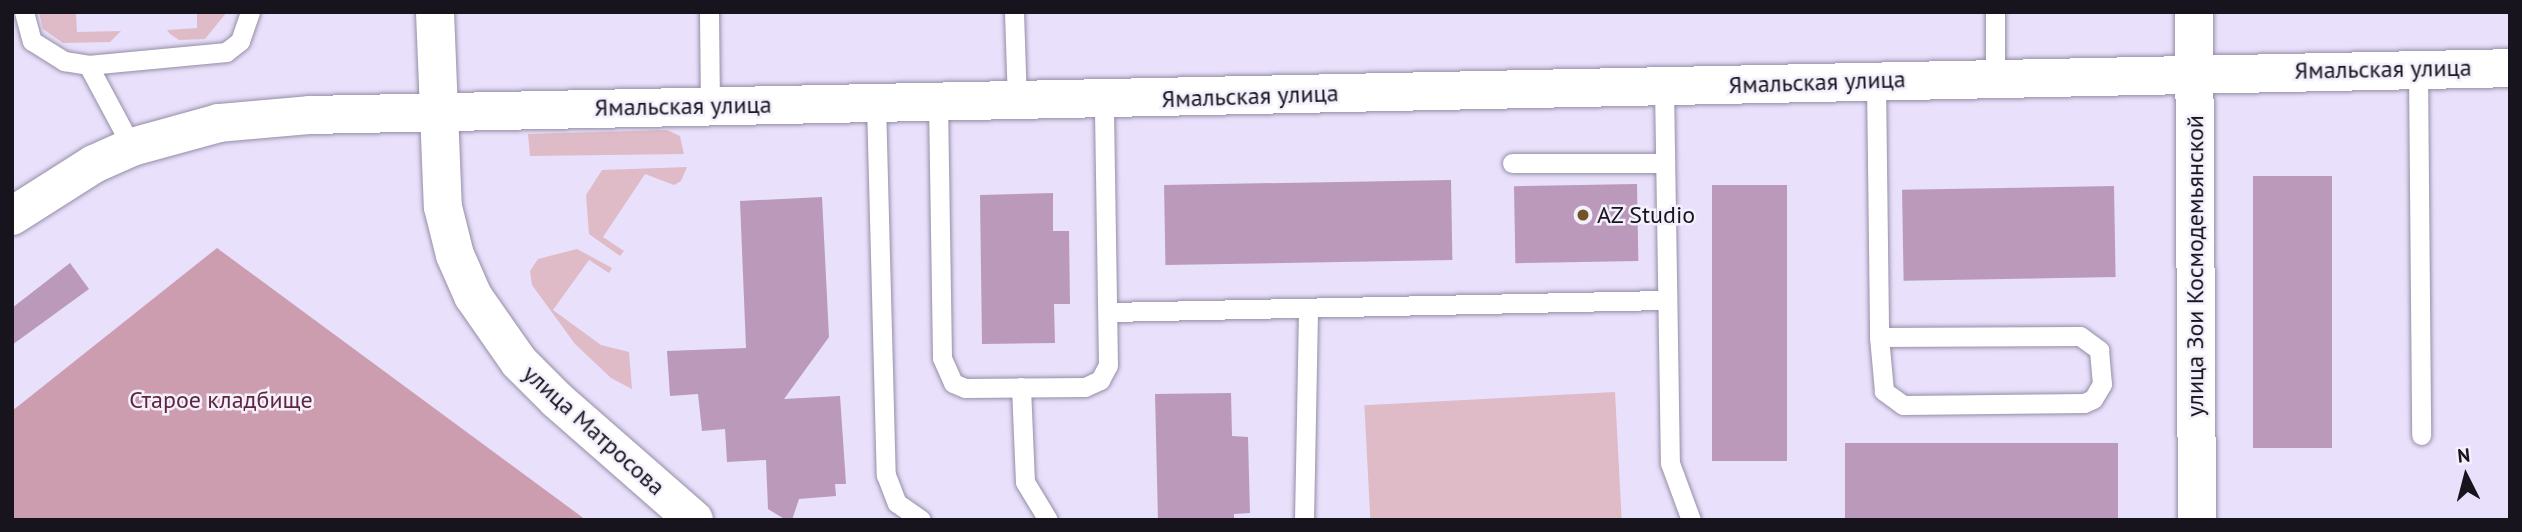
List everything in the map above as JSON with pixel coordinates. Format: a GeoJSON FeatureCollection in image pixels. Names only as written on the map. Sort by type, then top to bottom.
{"type":"FeatureCollection","features":[{"type":"Feature","properties":{"kind":"street","name":"улица Матросова"},"geometry":{"type":"LineString","coordinates":[[435,12],[438,110],[448,233],[473,296],[495,331],[556,400],[694,520]]}},
{"type":"Feature","properties":{"kind":"street","name":"улица Зои Космодемьянской"},"geometry":{"type":"LineString","coordinates":[[2194,12],[2197,520]]}},
{"type":"Feature","properties":{"kind":"street","name":"Ямальская улица"},"geometry":{"type":"LineString","coordinates":[[12,216],[94,164],[132,147],[177,132],[244,120],[438,110],[1104,101],[2193,72],[2510,68]]}},
{"type":"Feature","properties":{"kind":"lane"},"geometry":{"type":"LineString","coordinates":[[24,12],[32,41],[39,47],[64,61],[88,65],[226,52],[240,41],[250,12]]}},
{"type":"Feature","properties":{"kind":"lane"},"geometry":{"type":"LineString","coordinates":[[709,12],[710,105]]}},
{"type":"Feature","properties":{"kind":"lane"},"geometry":{"type":"LineString","coordinates":[[1014,12],[1017,102]]}},
{"type":"Feature","properties":{"kind":"lane"},"geometry":{"type":"LineString","coordinates":[[1995,12],[1995,78]]}},
{"type":"Feature","properties":{"kind":"lane"},"geometry":{"type":"LineString","coordinates":[[88,65],[132,147]]}},
{"type":"Feature","properties":{"kind":"lane"},"geometry":{"type":"LineString","coordinates":[[2418,69],[2421,435]]}},
{"type":"Feature","properties":{"kind":"lane"},"geometry":{"type":"LineString","coordinates":[[1875,81],[1880,337],[1884,391],[1903,404],[2084,403],[2093,399],[2102,384],[2099,350],[2080,335],[1880,337]]}},
{"type":"Feature","properties":{"kind":"lane"},"geometry":{"type":"LineString","coordinates":[[1664,86],[1665,300],[1670,463],[1692,520]]}},
{"type":"Feature","properties":{"kind":"lane"},"geometry":{"type":"LineString","coordinates":[[937,103],[942,358],[946,372],[953,383],[965,388],[1085,387],[1100,380],[1110,349],[1104,101]]}},
{"type":"Feature","properties":{"kind":"lane"},"geometry":{"type":"LineString","coordinates":[[876,103],[886,475],[897,503],[921,520]]}},
{"type":"Feature","properties":{"kind":"lane"},"geometry":{"type":"LineString","coordinates":[[1512,163],[1664,163]]}},
{"type":"Feature","properties":{"kind":"lane"},"geometry":{"type":"LineString","coordinates":[[1109,312],[1665,300]]}},
{"type":"Feature","properties":{"kind":"lane"},"geometry":{"type":"LineString","coordinates":[[1304,520],[1308,308]]}},
{"type":"Feature","properties":{"kind":"lane"},"geometry":{"type":"LineString","coordinates":[[1021,387],[1025,482],[1048,520]]}},
{"type":"Feature","properties":{"kind":"shaded area"},"geometry":{"type":"Polygon","coordinates":[[[39,12],[76,12],[77,32],[121,31],[110,42],[63,43],[43,29],[39,12]]]}},
{"type":"Feature","properties":{"kind":"shaded area"},"geometry":{"type":"Polygon","coordinates":[[[197,12],[227,12],[205,39],[179,40],[167,30],[197,28],[197,12]]]}},
{"type":"Feature","properties":{"kind":"shaded area"},"geometry":{"type":"Polygon","coordinates":[[[667,130],[680,136],[684,154],[530,156],[528,134],[667,130]]]}},
{"type":"Feature","properties":{"kind":"shaded area"},"geometry":{"type":"Polygon","coordinates":[[[687,167],[681,181],[674,185],[645,174],[603,237],[624,251],[620,256],[589,234],[586,195],[602,170],[687,167]]]}},
{"type":"Feature","properties":{"kind":"shaded area"},"geometry":{"type":"Polygon","coordinates":[[[577,249],[612,268],[609,273],[589,260],[553,310],[601,345],[629,352],[632,389],[611,378],[575,344],[532,285],[530,271],[538,259],[577,249]]]}},
{"type":"Feature","properties":{"kind":"shaded area"},"geometry":{"type":"Polygon","coordinates":[[[1615,392],[1622,520],[1370,520],[1364,405],[1615,392]]]}},
{"type":"Feature","properties":{"kind":"green space","name":"Старое кладбище"},"geometry":{"type":"Polygon","coordinates":[[[217,248],[586,520],[12,520],[12,411],[217,248]]]}},
{"type":"Feature","properties":{"kind":"building"},"geometry":{"type":"Polygon","coordinates":[[[2253,176],[2332,176],[2332,448],[2253,448],[2253,176]]]}},
{"type":"Feature","properties":{"kind":"building"},"geometry":{"type":"Polygon","coordinates":[[[1451,180],[1452,260],[1165,265],[1164,185],[1451,180]]]}},
{"type":"Feature","properties":{"kind":"building"},"geometry":{"type":"Polygon","coordinates":[[[1637,184],[1638,261],[1515,263],[1514,186],[1637,184]]]}},
{"type":"Feature","properties":{"kind":"building"},"geometry":{"type":"Polygon","coordinates":[[[1712,185],[1787,185],[1787,461],[1712,461],[1712,185]]]}},
{"type":"Feature","properties":{"kind":"building"},"geometry":{"type":"Polygon","coordinates":[[[2114,186],[2116,277],[1904,281],[1902,190],[2114,186]]]}},
{"type":"Feature","properties":{"kind":"building"},"geometry":{"type":"Polygon","coordinates":[[[1053,193],[1053,231],[1069,231],[1070,304],[1054,304],[1055,343],[982,344],[980,195],[1053,193]]]}},
{"type":"Feature","properties":{"kind":"building"},"geometry":{"type":"Polygon","coordinates":[[[822,197],[829,337],[784,399],[840,396],[846,484],[835,484],[836,496],[799,499],[792,520],[786,520],[768,509],[766,460],[727,462],[725,429],[702,431],[698,394],[670,396],[667,351],[746,348],[740,201],[822,197]]]}},
{"type":"Feature","properties":{"kind":"building"},"geometry":{"type":"Polygon","coordinates":[[[70,263],[89,289],[12,345],[12,308],[70,263]]]}},
{"type":"Feature","properties":{"kind":"building"},"geometry":{"type":"Polygon","coordinates":[[[1231,393],[1232,436],[1248,437],[1250,513],[1234,514],[1234,520],[1158,520],[1155,394],[1231,393]]]}},
{"type":"Feature","properties":{"kind":"building"},"geometry":{"type":"Polygon","coordinates":[[[1845,443],[2118,443],[2118,520],[1845,520],[1845,443]]]}},
{"type":"Feature","properties":{"kind":"place","name":"AZ Studio"},"geometry":{"type":"Point","coordinates":[1583,215]}}]}
